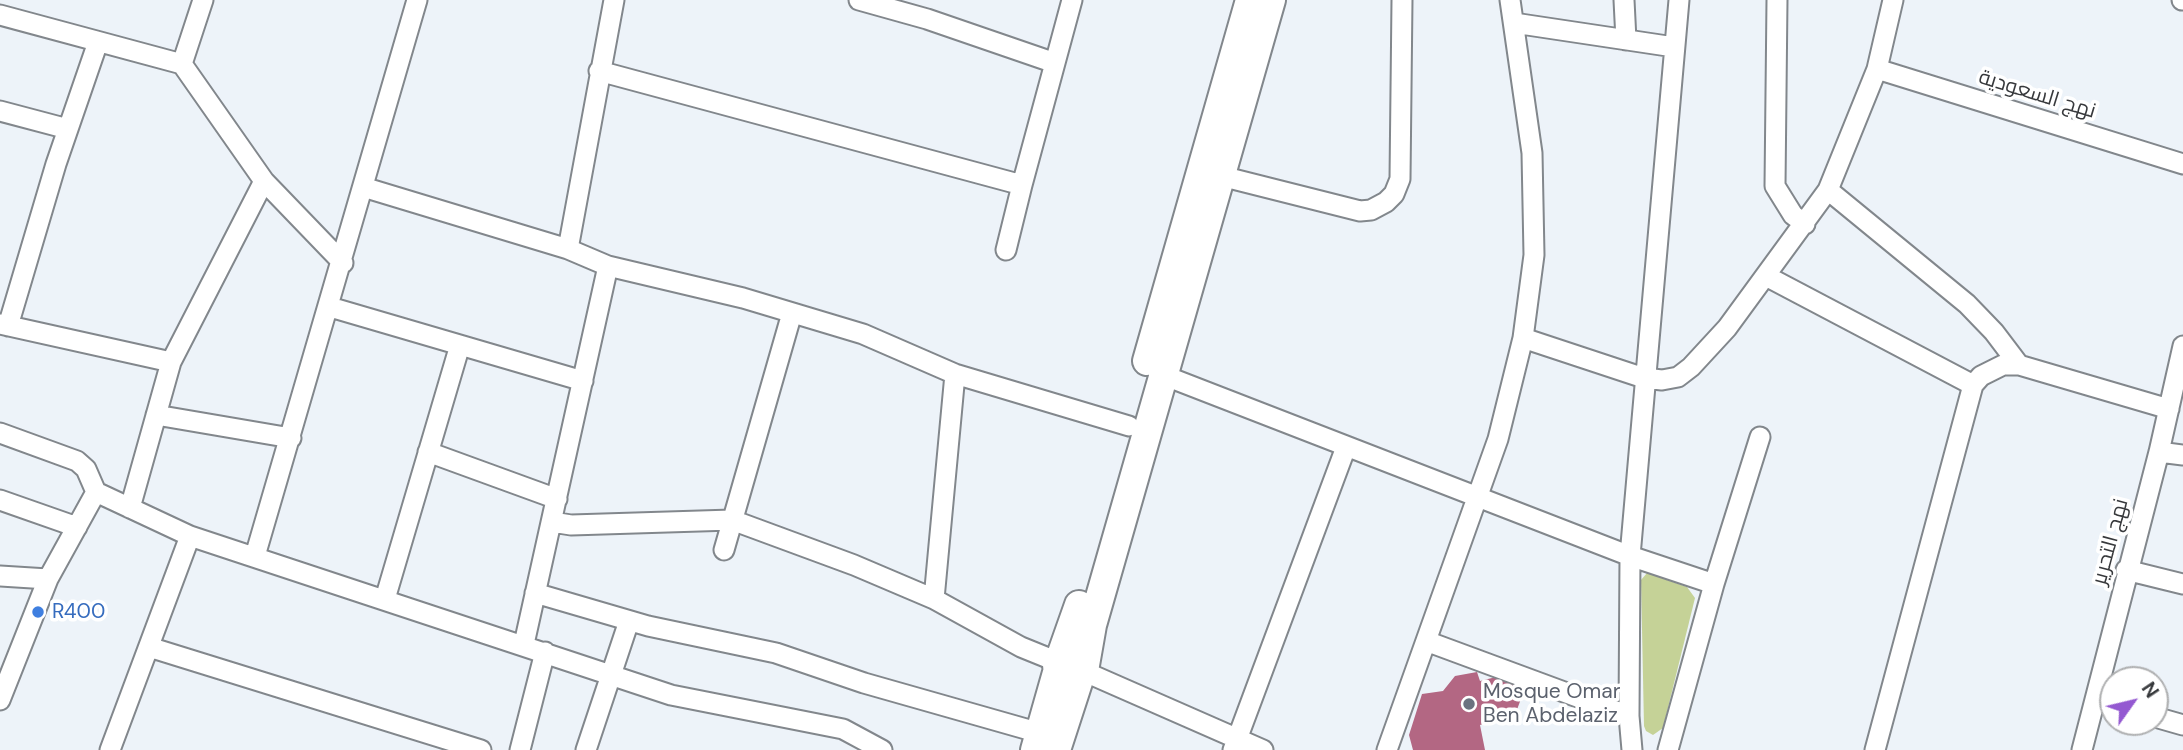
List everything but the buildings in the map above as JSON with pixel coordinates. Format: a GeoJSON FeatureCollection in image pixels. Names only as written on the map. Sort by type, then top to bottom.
{"type":"FeatureCollection","features":[{"type":"Feature","properties":{"kind":"main road"},"geometry":{"type":"LineString","coordinates":[[1071,666],[1071,632],[1250,0]]}},
{"type":"Feature","properties":{"kind":"main road"},"geometry":{"type":"LineString","coordinates":[[1044,744],[1071,666],[1091,625],[1271,0]]}},
{"type":"Feature","properties":{"kind":"street"},"geometry":{"type":"LineString","coordinates":[[182,64],[203,0]]}},
{"type":"Feature","properties":{"kind":"street"},"geometry":{"type":"LineString","coordinates":[[255,556],[343,263],[417,0]]}},
{"type":"Feature","properties":{"kind":"street"},"geometry":{"type":"LineString","coordinates":[[568,249],[614,0]]}},
{"type":"Feature","properties":{"kind":"street"},"geometry":{"type":"LineString","coordinates":[[859,0],[930,9],[1055,63]]}},
{"type":"Feature","properties":{"kind":"street"},"geometry":{"type":"LineString","coordinates":[[1006,250],[1072,0]]}},
{"type":"Feature","properties":{"kind":"street"},"geometry":{"type":"LineString","coordinates":[[1221,176],[1360,211],[1371,210],[1394,194],[1400,179],[1402,0]]}},
{"type":"Feature","properties":{"kind":"street"},"geometry":{"type":"LineString","coordinates":[[1387,750],[1508,406],[1523,338],[1534,255],[1532,153],[1510,0]]}},
{"type":"Feature","properties":{"kind":"street"},"geometry":{"type":"LineString","coordinates":[[1624,0],[1626,40]]}},
{"type":"Feature","properties":{"kind":"street"},"geometry":{"type":"LineString","coordinates":[[1632,750],[1629,716],[1630,556],[1679,0]]}},
{"type":"Feature","properties":{"kind":"street"},"geometry":{"type":"LineString","coordinates":[[1777,0],[1775,186],[1793,215],[1805,224]]}},
{"type":"Feature","properties":{"kind":"street"},"geometry":{"type":"LineString","coordinates":[[1523,338],[1644,379],[1678,377],[1691,367],[1727,328],[1828,190],[1877,69],[1893,0]]}},
{"type":"Feature","properties":{"kind":"street"},"geometry":{"type":"LineString","coordinates":[[0,15],[182,64],[264,181],[343,263]]}},
{"type":"Feature","properties":{"kind":"street"},"geometry":{"type":"LineString","coordinates":[[1514,23],[1674,47]]}},
{"type":"Feature","properties":{"kind":"street"},"geometry":{"type":"LineString","coordinates":[[98,42],[4,325],[171,362]]}},
{"type":"Feature","properties":{"kind":"street","name":"نهج السعودية"},"geometry":{"type":"LineString","coordinates":[[1877,69],[2183,164]]}},
{"type":"Feature","properties":{"kind":"street"},"geometry":{"type":"LineString","coordinates":[[599,71],[1022,186]]}},
{"type":"Feature","properties":{"kind":"street"},"geometry":{"type":"LineString","coordinates":[[0,111],[68,129]]}},
{"type":"Feature","properties":{"kind":"street"},"geometry":{"type":"LineString","coordinates":[[130,508],[171,362],[264,181]]}},
{"type":"Feature","properties":{"kind":"street"},"geometry":{"type":"LineString","coordinates":[[363,187],[568,249],[608,266],[863,334],[955,374],[1129,426]]}},
{"type":"Feature","properties":{"kind":"street"},"geometry":{"type":"LineString","coordinates":[[1828,190],[1967,304],[1994,332],[2019,365]]}},
{"type":"Feature","properties":{"kind":"street"},"geometry":{"type":"LineString","coordinates":[[524,644],[608,266]]}},
{"type":"Feature","properties":{"kind":"street"},"geometry":{"type":"LineString","coordinates":[[1766,276],[1973,385]]}},
{"type":"Feature","properties":{"kind":"street"},"geometry":{"type":"LineString","coordinates":[[330,307],[583,381]]}},
{"type":"Feature","properties":{"kind":"street"},"geometry":{"type":"LineString","coordinates":[[723,550],[792,313]]}},
{"type":"Feature","properties":{"kind":"street"},"geometry":{"type":"LineString","coordinates":[[385,599],[460,345]]}},
{"type":"Feature","properties":{"kind":"street","name":"نهج التحرير"},"geometry":{"type":"LineString","coordinates":[[2110,666],[2126,570],[2160,452],[2183,346]]}},
{"type":"Feature","properties":{"kind":"street"},"geometry":{"type":"LineString","coordinates":[[1875,750],[1973,385],[1991,370],[2003,365],[2019,365],[2169,409]]}},
{"type":"Feature","properties":{"kind":"street"},"geometry":{"type":"LineString","coordinates":[[934,599],[955,374]]}},
{"type":"Feature","properties":{"kind":"street"},"geometry":{"type":"LineString","coordinates":[[1163,375],[1630,556],[1714,584]]}},
{"type":"Feature","properties":{"kind":"street"},"geometry":{"type":"LineString","coordinates":[[156,415],[290,438]]}},
{"type":"Feature","properties":{"kind":"street"},"geometry":{"type":"LineString","coordinates":[[0,433],[77,461],[86,470],[96,492],[190,536],[524,644],[671,695],[843,729],[881,750]]}},
{"type":"Feature","properties":{"kind":"street"},"geometry":{"type":"LineString","coordinates":[[1668,750],[1714,584],[1760,438]]}},
{"type":"Feature","properties":{"kind":"street"},"geometry":{"type":"LineString","coordinates":[[1235,744],[1346,447]]}},
{"type":"Feature","properties":{"kind":"street"},"geometry":{"type":"LineString","coordinates":[[428,452],[557,499]]}},
{"type":"Feature","properties":{"kind":"street"},"geometry":{"type":"LineString","coordinates":[[2160,452],[2183,455]]}},
{"type":"Feature","properties":{"kind":"street"},"geometry":{"type":"LineString","coordinates":[[0,700],[48,579],[96,492]]}},
{"type":"Feature","properties":{"kind":"street"},"geometry":{"type":"LineString","coordinates":[[0,500],[77,527]]}},
{"type":"Feature","properties":{"kind":"street"},"geometry":{"type":"LineString","coordinates":[[552,522],[571,525],[732,520],[854,565],[934,599],[1021,646],[1071,666],[1235,744],[1263,750]]}},
{"type":"Feature","properties":{"kind":"street"},"geometry":{"type":"LineString","coordinates":[[110,750],[190,536]]}},
{"type":"Feature","properties":{"kind":"street"},"geometry":{"type":"LineString","coordinates":[[2126,570],[2183,584]]}},
{"type":"Feature","properties":{"kind":"street"},"geometry":{"type":"LineString","coordinates":[[0,576],[48,579]]}},
{"type":"Feature","properties":{"kind":"street"},"geometry":{"type":"LineString","coordinates":[[536,593],[629,621],[776,653],[1044,744]]}},
{"type":"Feature","properties":{"kind":"street"},"geometry":{"type":"LineString","coordinates":[[586,750],[629,621]]}},
{"type":"Feature","properties":{"kind":"street"},"geometry":{"type":"LineString","coordinates":[[1426,641],[1629,716]]}},
{"type":"Feature","properties":{"kind":"street"},"geometry":{"type":"LineString","coordinates":[[149,647],[481,750]]}},
{"type":"Feature","properties":{"kind":"street"},"geometry":{"type":"LineString","coordinates":[[520,750],[545,652]]}},
{"type":"Feature","properties":{"kind":"street","name":"نهج التحرير"},"geometry":{"type":"LineString","coordinates":[[2082,750],[2099,713]]}},
{"type":"Feature","properties":{"kind":"green space"},"geometry":{"type":"Polygon","coordinates":[[[1647,573],[1687,587],[1695,598],[1663,728],[1653,735],[1646,731],[1644,726],[1641,580],[1647,573]]]}},
{"type":"Feature","properties":{"kind":"place","name":"R400"},"geometry":{"type":"Point","coordinates":[38,612]}},
{"type":"Feature","properties":{"kind":"place","name":"Mosque Omar Ben Abdelaziz"},"geometry":{"type":"Point","coordinates":[1469,704]}}]}
